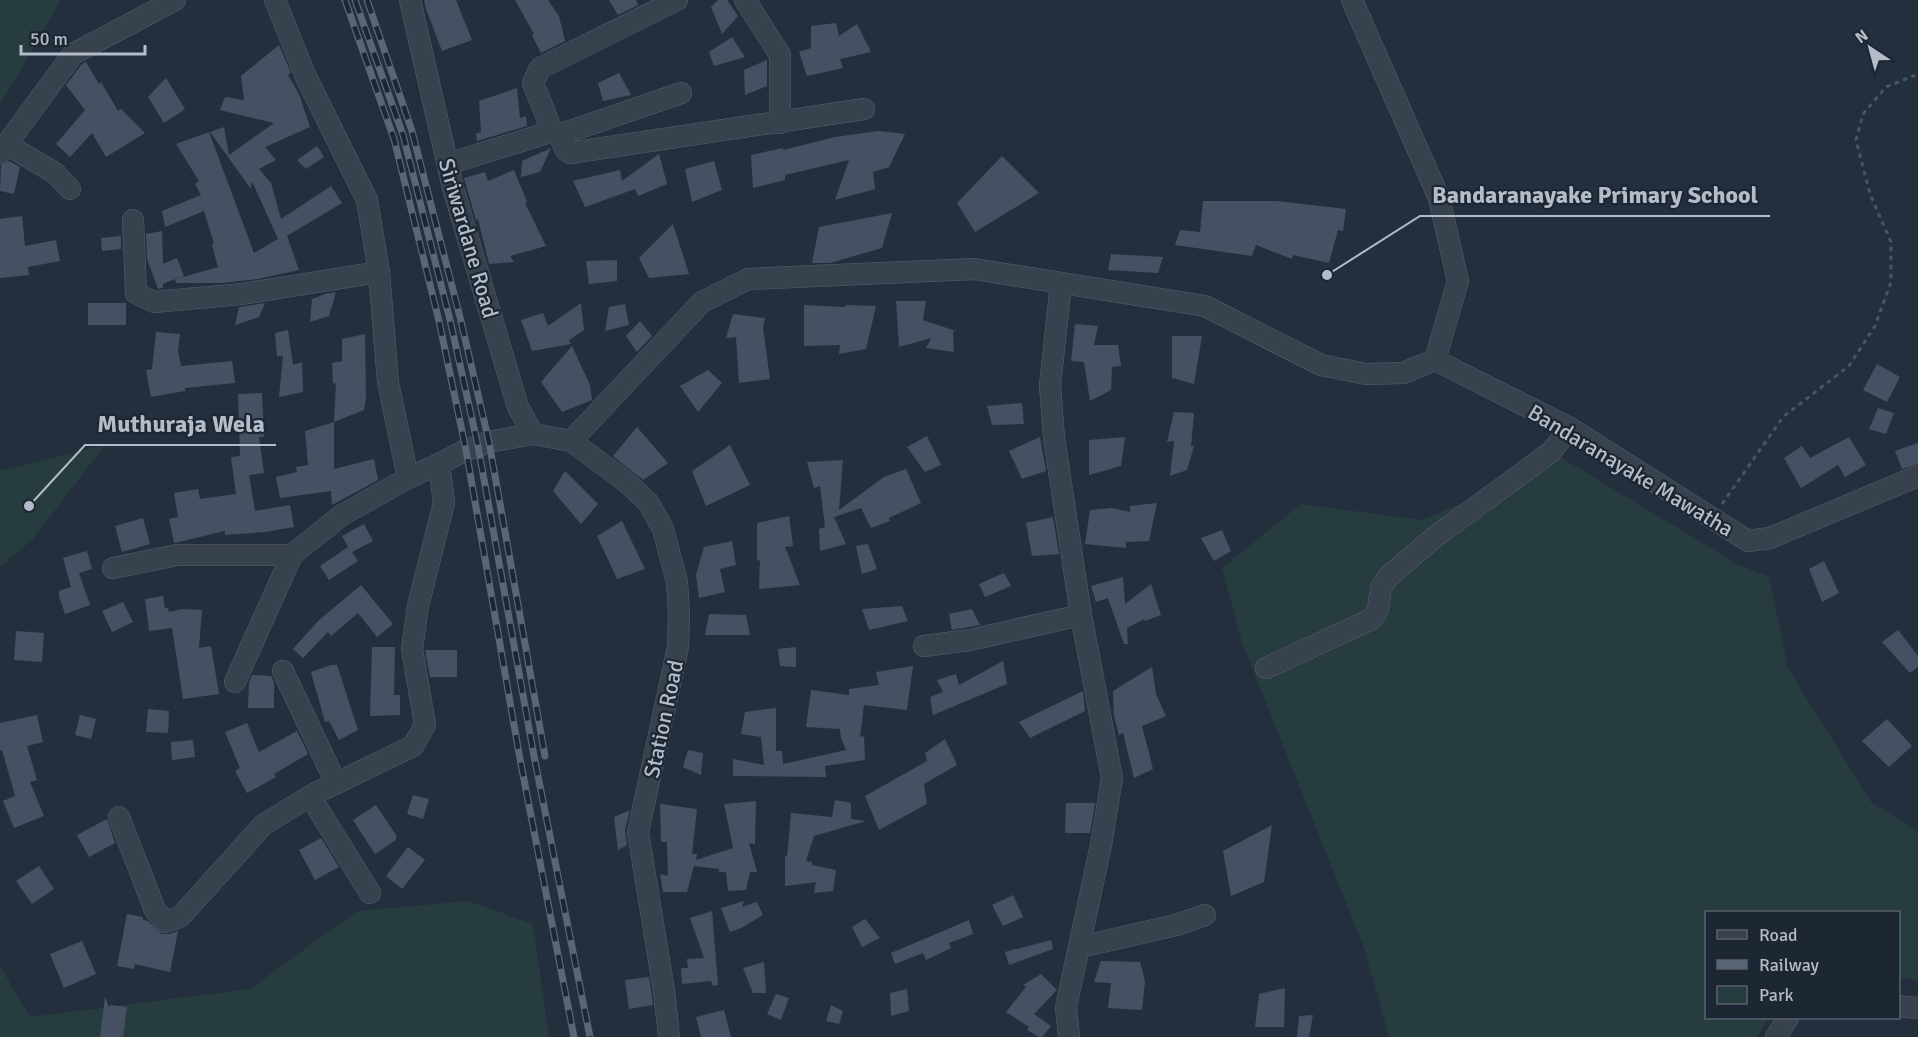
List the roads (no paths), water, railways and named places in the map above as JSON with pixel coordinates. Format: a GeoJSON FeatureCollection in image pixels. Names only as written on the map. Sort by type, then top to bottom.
{"type":"FeatureCollection","features":[{"type":"Feature","properties":{"kind":"street"},"geometry":{"type":"LineString","coordinates":[[70,189],[55,173],[3,149],[73,54],[175,0]]}},
{"type":"Feature","properties":{"kind":"street"},"geometry":{"type":"LineString","coordinates":[[275,0],[305,75],[367,201],[379,272],[388,382],[408,478]]}},
{"type":"Feature","properties":{"kind":"street","name":"Siriwardane Road"},"geometry":{"type":"LineString","coordinates":[[410,0],[453,188],[518,407],[533,434]]}},
{"type":"Feature","properties":{"kind":"street"},"geometry":{"type":"LineString","coordinates":[[676,0],[540,68],[533,83],[556,134],[570,153],[864,109]]}},
{"type":"Feature","properties":{"kind":"street"},"geometry":{"type":"LineString","coordinates":[[745,0],[780,55],[780,123]]}},
{"type":"Feature","properties":{"kind":"street"},"geometry":{"type":"LineString","coordinates":[[235,682],[292,555],[342,515],[408,478],[472,448],[533,434],[571,441],[702,302],[748,279],[974,268],[1205,306],[1320,365],[1366,374],[1403,373],[1436,360],[1458,281],[1439,198],[1352,0]]}},
{"type":"Feature","properties":{"kind":"street"},"geometry":{"type":"LineString","coordinates":[[448,164],[547,133],[556,134],[681,93]]}},
{"type":"Feature","properties":{"kind":"street"},"geometry":{"type":"LineString","coordinates":[[133,220],[136,293],[154,302],[242,294],[379,272]]}},
{"type":"Feature","properties":{"kind":"street"},"geometry":{"type":"LineString","coordinates":[[1061,284],[1050,385],[1054,438],[1081,615],[1112,778],[1101,844],[1066,1007],[1069,1037]]}},
{"type":"Feature","properties":{"kind":"street","name":"Bandaranayake Mawatha"},"geometry":{"type":"LineString","coordinates":[[1436,360],[1570,428],[1748,541],[1770,538],[1918,476]]}},
{"type":"Feature","properties":{"kind":"street"},"geometry":{"type":"LineString","coordinates":[[1266,669],[1372,619],[1378,609],[1381,588],[1389,576],[1436,536],[1551,452],[1570,428]]}},
{"type":"Feature","properties":{"kind":"street","name":"Station Road"},"geometry":{"type":"LineString","coordinates":[[571,441],[624,480],[648,502],[663,529],[677,582],[678,647],[638,832],[664,991],[669,1037]]}},
{"type":"Feature","properties":{"kind":"street"},"geometry":{"type":"LineString","coordinates":[[119,817],[155,909],[166,922],[180,917],[263,825],[310,796],[413,746],[425,724],[412,649],[418,606],[444,503],[439,464]]}},
{"type":"Feature","properties":{"kind":"street"},"geometry":{"type":"LineString","coordinates":[[113,568],[177,555],[292,555]]}},
{"type":"Feature","properties":{"kind":"street"},"geometry":{"type":"LineString","coordinates":[[924,646],[970,640],[1081,615]]}},
{"type":"Feature","properties":{"kind":"street"},"geometry":{"type":"LineString","coordinates":[[283,670],[336,783]]}},
{"type":"Feature","properties":{"kind":"street"},"geometry":{"type":"LineString","coordinates":[[310,796],[370,892]]}},
{"type":"Feature","properties":{"kind":"street"},"geometry":{"type":"LineString","coordinates":[[1080,947],[1176,925],[1205,915]]}},
{"type":"Feature","properties":{"kind":"street"},"geometry":{"type":"LineString","coordinates":[[1900,1006],[1918,1008]]}},
{"type":"Feature","properties":{"kind":"street"},"geometry":{"type":"LineString","coordinates":[[1776,1037],[1787,1019]]}},
{"type":"Feature","properties":{"kind":"railway"},"geometry":{"type":"LineString","coordinates":[[345,0],[394,139],[439,321],[466,450],[520,759],[574,1037]]}},
{"type":"Feature","properties":{"kind":"railway"},"geometry":{"type":"LineString","coordinates":[[355,0],[403,135],[450,320],[478,446],[534,756],[590,1037]]}},
{"type":"Feature","properties":{"kind":"railway"},"geometry":{"type":"LineString","coordinates":[[367,0],[412,131],[460,317],[489,442],[545,756]]}},
{"type":"Feature","properties":{"kind":"place","name":"Bandaranayake Primary School"},"geometry":{"type":"Point","coordinates":[1327,275]}},
{"type":"Feature","properties":{"kind":"place","name":"Muthuraja Wela"},"geometry":{"type":"Point","coordinates":[29,506]}}]}
